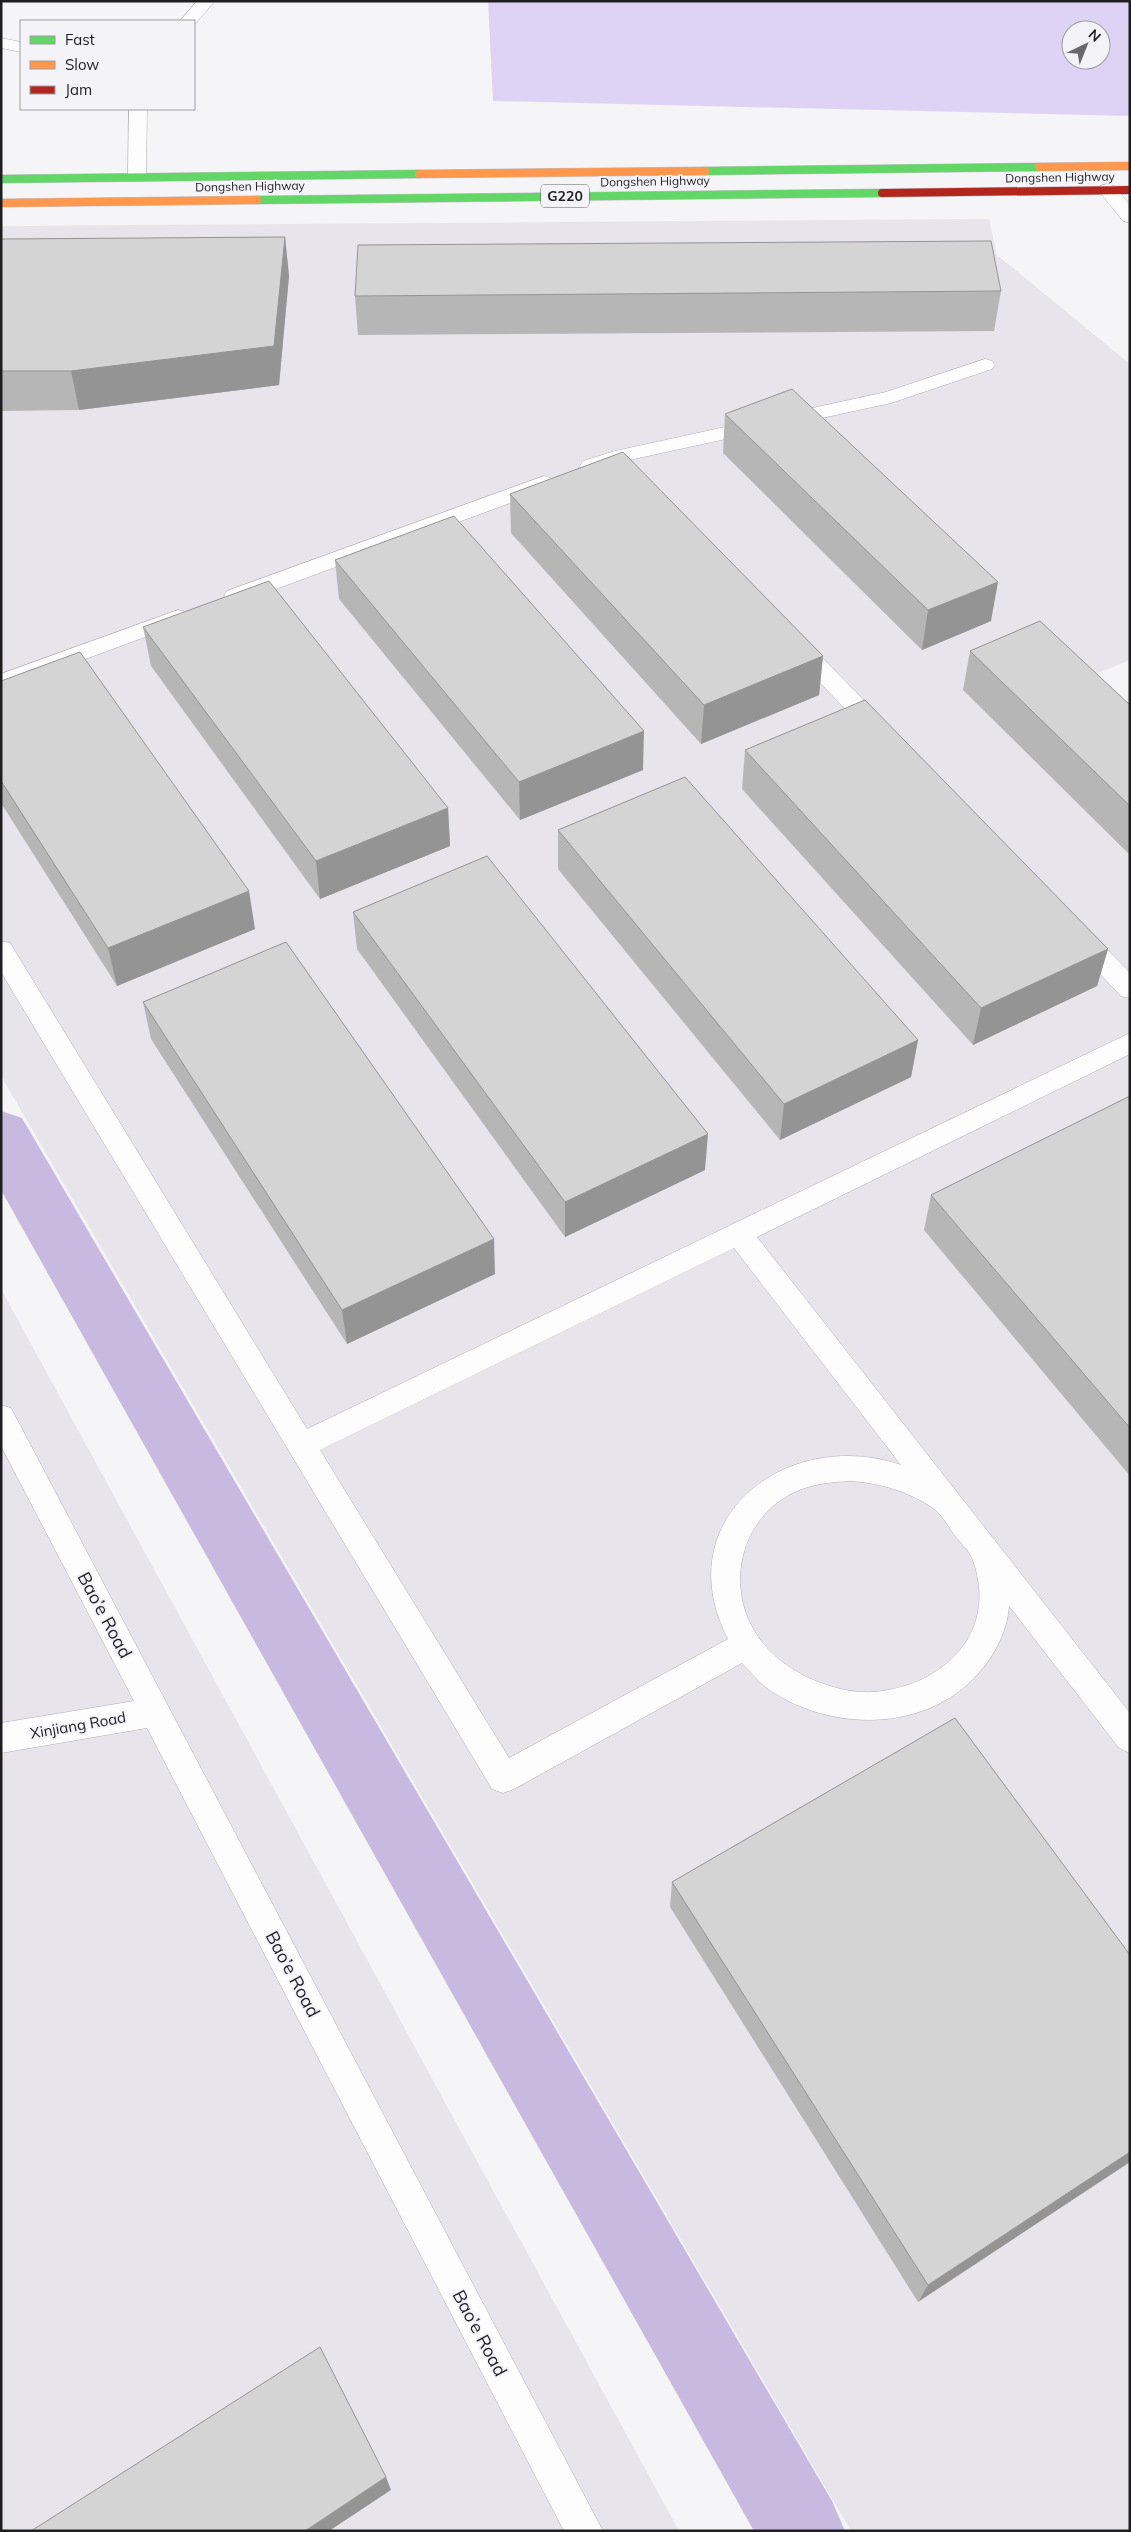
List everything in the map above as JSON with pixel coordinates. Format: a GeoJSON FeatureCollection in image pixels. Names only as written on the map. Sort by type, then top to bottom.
{"type":"FeatureCollection","features":[{"type":"Feature","properties":{"kind":"highway","name":"Dongshen Highway"},"geometry":{"type":"LineString","coordinates":[[1,179],[1130,166]]}},
{"type":"Feature","properties":{"kind":"highway","name":"Dongshen Highway"},"geometry":{"type":"LineString","coordinates":[[1,203],[1130,190]]}},
{"type":"Feature","properties":{"kind":"lane"},"geometry":{"type":"LineString","coordinates":[[189,20],[207,1]]}},
{"type":"Feature","properties":{"kind":"lane"},"geometry":{"type":"LineString","coordinates":[[1,43],[20,47]]}},
{"type":"Feature","properties":{"kind":"lane"},"geometry":{"type":"LineString","coordinates":[[137,177],[138,110]]}},
{"type":"Feature","properties":{"kind":"lane"},"geometry":{"type":"LineString","coordinates":[[1107,190],[1130,216]]}},
{"type":"Feature","properties":{"kind":"lane"},"geometry":{"type":"LineString","coordinates":[[1,682],[615,457],[891,397],[985,365]]}},
{"type":"Feature","properties":{"kind":"lane"},"geometry":{"type":"LineString","coordinates":[[615,457],[635,478]]}},
{"type":"Feature","properties":{"kind":"lane"},"geometry":{"type":"LineString","coordinates":[[780,627],[896,748]]}},
{"type":"Feature","properties":{"kind":"lane"},"geometry":{"type":"LineString","coordinates":[[1061,918],[1130,988]]}},
{"type":"Feature","properties":{"kind":"lane"},"geometry":{"type":"LineString","coordinates":[[1,950],[502,1778],[746,1645]]}},
{"type":"Feature","properties":{"kind":"lane"},"geometry":{"type":"LineString","coordinates":[[301,1446],[1130,1043]]}},
{"type":"Feature","properties":{"kind":"lane"},"geometry":{"type":"LineString","coordinates":[[738,1233],[1130,1738]]}},
{"type":"Feature","properties":{"kind":"lane","name":"Bao’e Road"},"geometry":{"type":"LineString","coordinates":[[1,1417],[584,2531]]}},
{"type":"Feature","properties":{"kind":"lane"},"geometry":{"type":"LineString","coordinates":[[944,1499],[915,1482],[882,1470],[848,1467],[815,1471],[785,1482],[758,1500],[740,1524],[728,1552],[726,1583],[731,1615],[746,1645],[770,1671],[799,1691],[835,1703],[871,1707],[906,1704],[938,1690],[964,1670],[983,1644],[993,1614],[993,1583],[985,1551]]}},
{"type":"Feature","properties":{"kind":"lane","name":"Xinjiang Road"},"geometry":{"type":"LineString","coordinates":[[1,1738],[156,1712]]}},
{"type":"Feature","properties":{"kind":"shaded area"},"geometry":{"type":"Polygon","coordinates":[[[488,1],[1130,1],[1130,116],[493,101],[488,1]]]}},
{"type":"Feature","properties":{"kind":"shaded area"},"geometry":{"type":"Polygon","coordinates":[[[989,219],[997,255],[1130,364],[1130,660],[1089,677],[1130,716],[1130,2531],[851,2531],[1,1076],[1,226],[989,219]]]}},
{"type":"Feature","properties":{"kind":"shaded area"},"geometry":{"type":"Polygon","coordinates":[[[1,1289],[679,2531],[1,2531],[1,1289]]]}},
{"type":"Feature","properties":{"kind":"building"},"geometry":{"type":"Polygon","coordinates":[[[285,237],[274,346],[71,371],[1,371],[1,239],[285,237]]]}},
{"type":"Feature","properties":{"kind":"building"},"geometry":{"type":"Polygon","coordinates":[[[991,241],[1001,291],[355,296],[358,245],[991,241]]]}},
{"type":"Feature","properties":{"kind":"building"},"geometry":{"type":"Polygon","coordinates":[[[792,389],[998,582],[928,610],[725,414],[792,389]]]}},
{"type":"Feature","properties":{"kind":"building"},"geometry":{"type":"Polygon","coordinates":[[[623,452],[823,656],[704,705],[510,494],[623,452]]]}},
{"type":"Feature","properties":{"kind":"building"},"geometry":{"type":"Polygon","coordinates":[[[454,516],[644,731],[519,782],[335,560],[454,516]]]}},
{"type":"Feature","properties":{"kind":"building"},"geometry":{"type":"Polygon","coordinates":[[[269,581],[448,808],[316,861],[143,627],[269,581]]]}},
{"type":"Feature","properties":{"kind":"building"},"geometry":{"type":"Polygon","coordinates":[[[1040,621],[1130,705],[1130,806],[970,651],[1040,621]]]}},
{"type":"Feature","properties":{"kind":"building"},"geometry":{"type":"Polygon","coordinates":[[[80,652],[249,891],[108,948],[1,781],[1,681],[80,652]]]}},
{"type":"Feature","properties":{"kind":"building"},"geometry":{"type":"Polygon","coordinates":[[[865,700],[1108,949],[981,1008],[745,750],[865,700]]]}},
{"type":"Feature","properties":{"kind":"building"},"geometry":{"type":"Polygon","coordinates":[[[685,777],[918,1040],[784,1104],[558,830],[685,777]]]}},
{"type":"Feature","properties":{"kind":"building"},"geometry":{"type":"Polygon","coordinates":[[[487,856],[708,1134],[565,1202],[353,912],[487,856]]]}},
{"type":"Feature","properties":{"kind":"building"},"geometry":{"type":"Polygon","coordinates":[[[286,942],[494,1239],[342,1310],[143,1002],[286,942]]]}},
{"type":"Feature","properties":{"kind":"building"},"geometry":{"type":"Polygon","coordinates":[[[1130,1096],[1130,1428],[931,1195],[1130,1096]]]}},
{"type":"Feature","properties":{"kind":"building"},"geometry":{"type":"Polygon","coordinates":[[[955,1718],[1130,1955],[1130,2152],[928,2285],[672,1882],[955,1718]]]}},
{"type":"Feature","properties":{"kind":"building"},"geometry":{"type":"Polygon","coordinates":[[[320,2347],[386,2477],[305,2531],[31,2531],[320,2347]]]}},
{"type":"Feature","properties":{"kind":"waterway"},"geometry":{"type":"LineString","coordinates":[[1,1135],[802,2531]]}},
{"type":"Feature","properties":{"kind":"traffic: fast"},"geometry":{"type":"LineString","coordinates":[[705,171],[1039,167]]}},
{"type":"Feature","properties":{"kind":"traffic: fast"},"geometry":{"type":"LineString","coordinates":[[1,179],[419,174]]}},
{"type":"Feature","properties":{"kind":"traffic: fast"},"geometry":{"type":"LineString","coordinates":[[257,200],[882,193]]}},
{"type":"Feature","properties":{"kind":"traffic: slow"},"geometry":{"type":"LineString","coordinates":[[1039,167],[1130,166]]}},
{"type":"Feature","properties":{"kind":"traffic: slow"},"geometry":{"type":"LineString","coordinates":[[419,174],[705,171]]}},
{"type":"Feature","properties":{"kind":"traffic: slow"},"geometry":{"type":"LineString","coordinates":[[1,203],[257,200]]}},
{"type":"Feature","properties":{"kind":"traffic: jam"},"geometry":{"type":"LineString","coordinates":[[882,193],[1130,190]]}}]}
